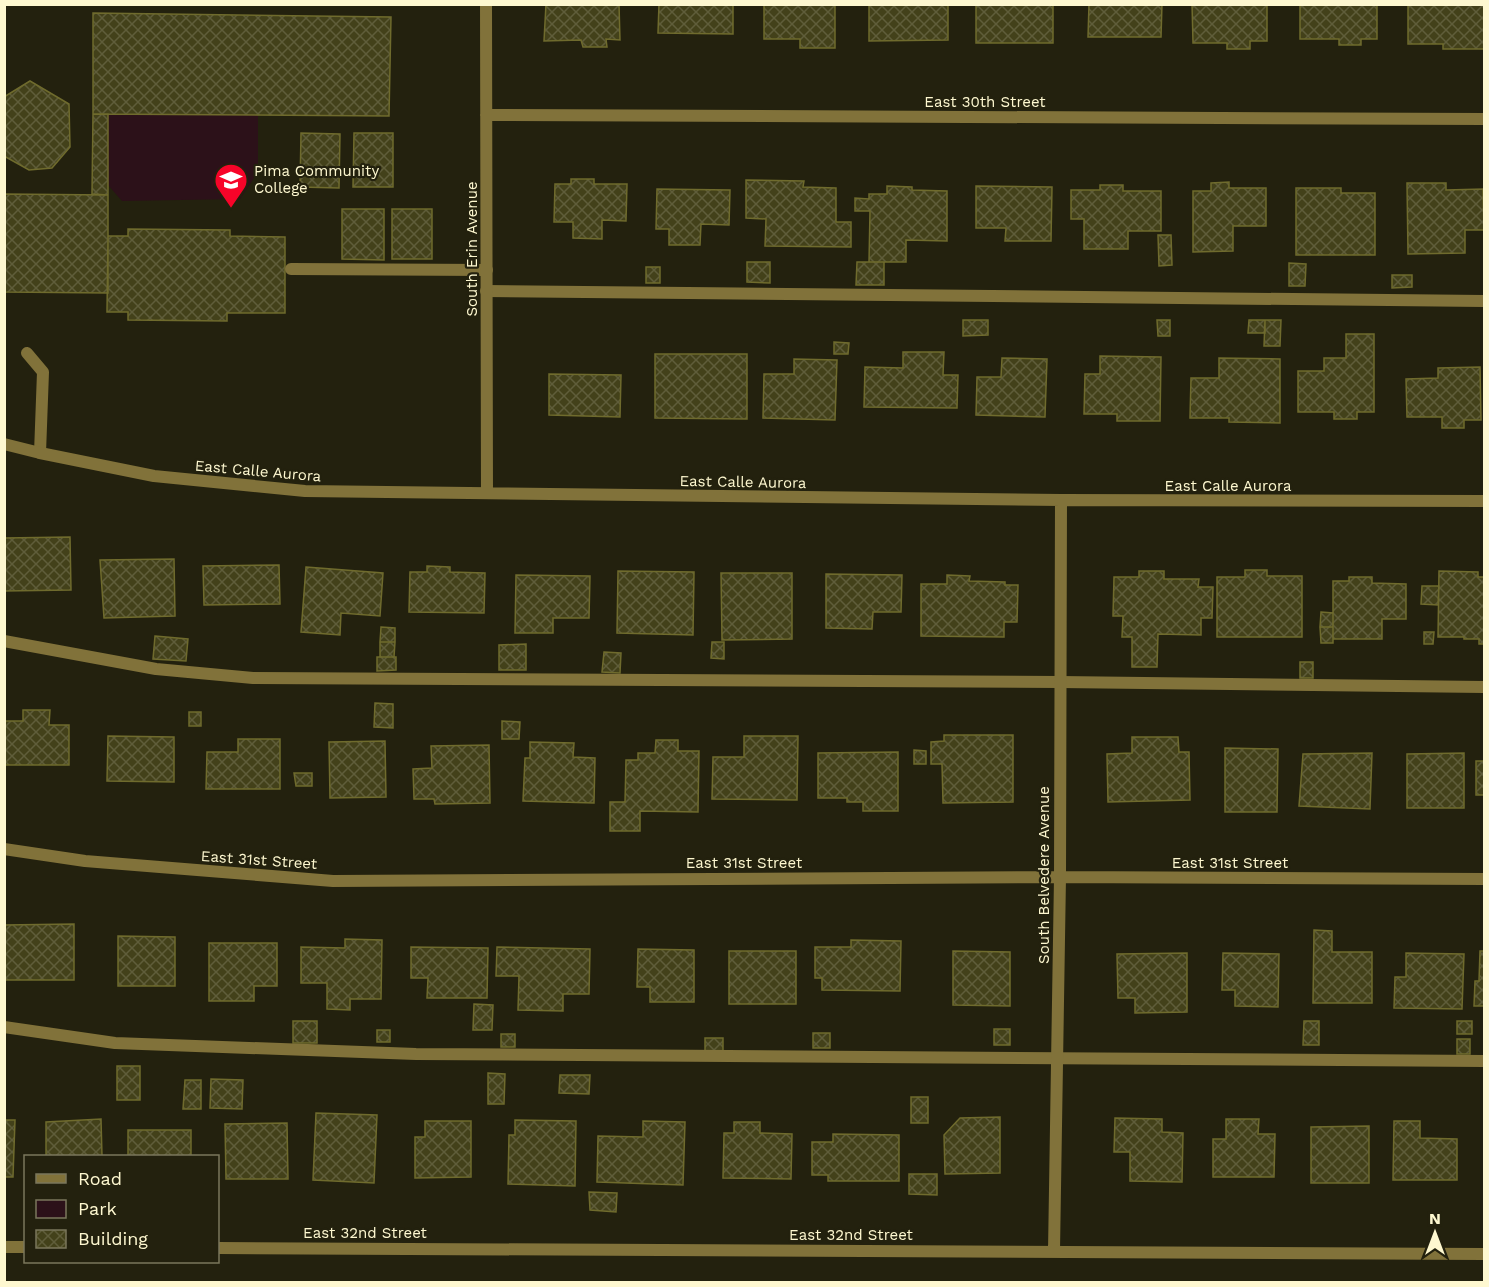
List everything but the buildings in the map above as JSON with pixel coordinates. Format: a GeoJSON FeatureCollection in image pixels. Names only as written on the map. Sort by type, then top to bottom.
{"type":"FeatureCollection","features":[{"type":"Feature","properties":{"kind":"street","name":"South Erin Avenue"},"geometry":{"type":"LineString","coordinates":[[486,4],[487,493]]}},
{"type":"Feature","properties":{"kind":"street","name":"East 30th Street"},"geometry":{"type":"LineString","coordinates":[[486,115],[1485,118]]}},
{"type":"Feature","properties":{"kind":"street"},"geometry":{"type":"LineString","coordinates":[[291,269],[487,270]]}},
{"type":"Feature","properties":{"kind":"street"},"geometry":{"type":"LineString","coordinates":[[486,291],[1485,301]]}},
{"type":"Feature","properties":{"kind":"street"},"geometry":{"type":"LineString","coordinates":[[27,353],[43,372],[40,453]]}},
{"type":"Feature","properties":{"kind":"street","name":"East Calle Aurora"},"geometry":{"type":"LineString","coordinates":[[4,444],[154,476],[305,491],[1060,500],[1485,501]]}},
{"type":"Feature","properties":{"kind":"street","name":"South Belvedere Avenue"},"geometry":{"type":"LineString","coordinates":[[1054,1251],[1060,877],[1060,500]]}},
{"type":"Feature","properties":{"kind":"street"},"geometry":{"type":"LineString","coordinates":[[4,641],[156,669],[253,678],[1060,682],[1485,687]]}},
{"type":"Feature","properties":{"kind":"street","name":"East 31st Street"},"geometry":{"type":"LineString","coordinates":[[4,849],[85,861],[333,881],[1060,877],[1485,879]]}},
{"type":"Feature","properties":{"kind":"street"},"geometry":{"type":"LineString","coordinates":[[4,1027],[115,1043],[416,1054],[1485,1061]]}},
{"type":"Feature","properties":{"kind":"street"},"geometry":{"type":"LineString","coordinates":[[4,1247],[24,1247]]}},
{"type":"Feature","properties":{"kind":"street","name":"East 32nd Street"},"geometry":{"type":"LineString","coordinates":[[219,1248],[1485,1254]]}},
{"type":"Feature","properties":{"kind":"green space"},"geometry":{"type":"Polygon","coordinates":[[[108,114],[258,114],[258,172],[240,199],[122,201],[108,185],[108,114]]]}},
{"type":"Feature","properties":{"kind":"place","name":"Pima Community College"},"geometry":{"type":"Point","coordinates":[231,209]}}]}
